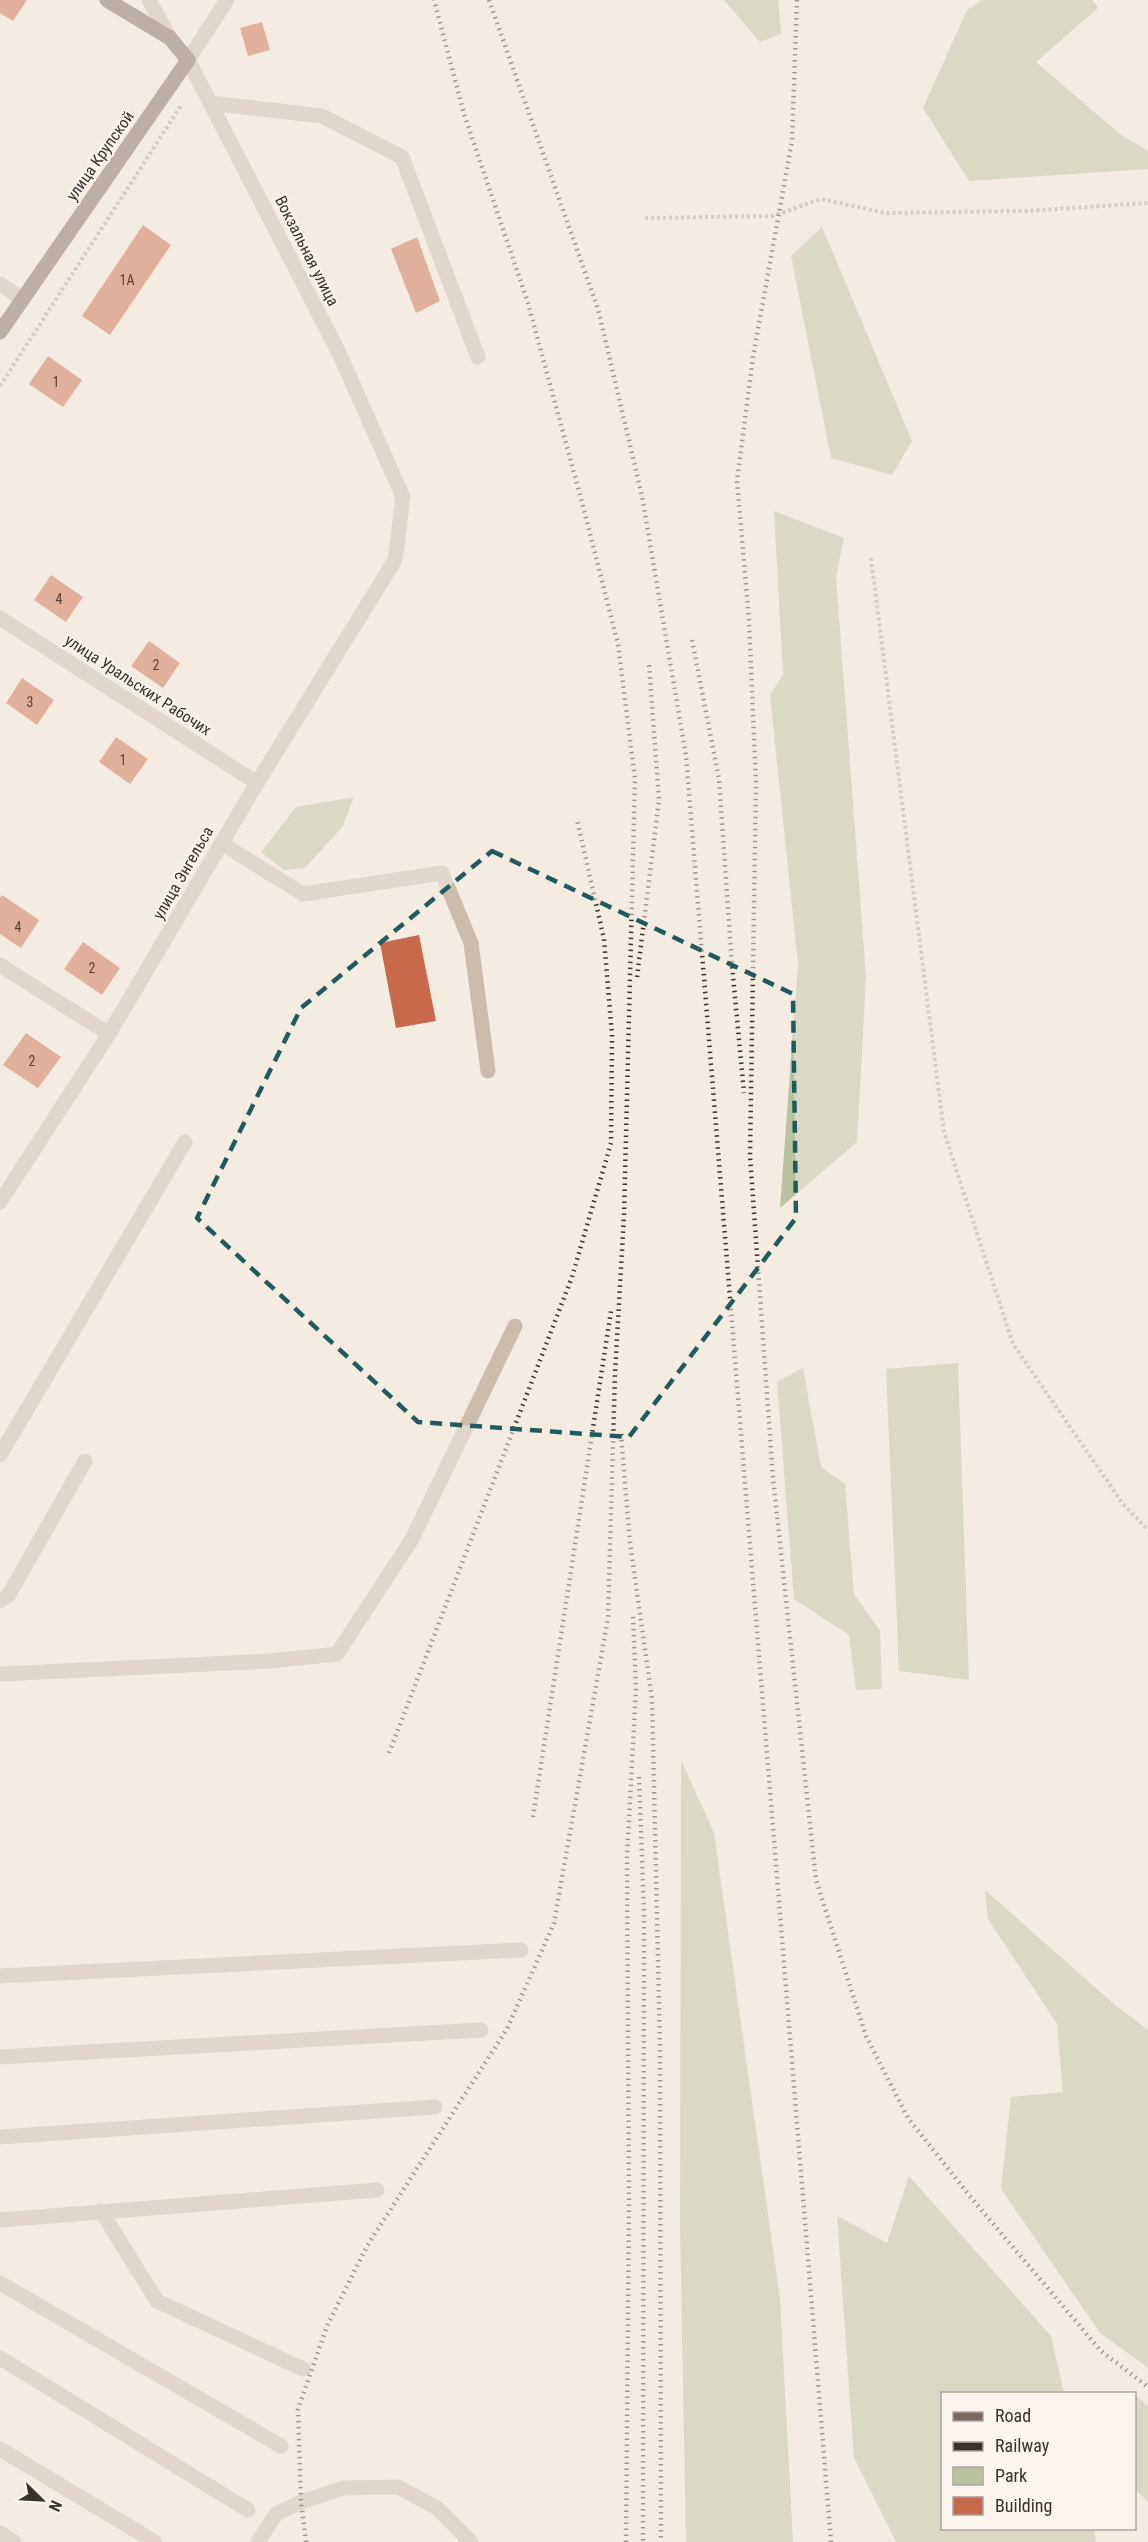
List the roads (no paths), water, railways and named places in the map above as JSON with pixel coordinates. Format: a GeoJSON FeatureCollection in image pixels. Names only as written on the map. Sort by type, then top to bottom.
{"type":"FeatureCollection","features":[{"type":"Feature","properties":{"kind":"main road","name":"Вокзальная улица"},"geometry":{"type":"LineString","coordinates":[[107,0],[170,38],[188,60]]}},
{"type":"Feature","properties":{"kind":"main road","name":"улица Крупской"},"geometry":{"type":"LineString","coordinates":[[0,332],[188,60]]}},
{"type":"Feature","properties":{"kind":"street"},"geometry":{"type":"LineString","coordinates":[[149,0],[170,38]]}},
{"type":"Feature","properties":{"kind":"street","name":"улица Крупской"},"geometry":{"type":"LineString","coordinates":[[188,60],[227,0]]}},
{"type":"Feature","properties":{"kind":"street","name":"Вокзальная улица"},"geometry":{"type":"LineString","coordinates":[[188,60],[339,353],[404,497],[395,560]]}},
{"type":"Feature","properties":{"kind":"street"},"geometry":{"type":"LineString","coordinates":[[210,103],[322,117],[402,157],[478,357]]}},
{"type":"Feature","properties":{"kind":"street"},"geometry":{"type":"LineString","coordinates":[[0,284],[22,299]]}},
{"type":"Feature","properties":{"kind":"street","name":"улица Энгельса"},"geometry":{"type":"LineString","coordinates":[[0,1202],[109,1035],[257,783],[395,560]]}},
{"type":"Feature","properties":{"kind":"street","name":"улица Уральских Рабочих"},"geometry":{"type":"LineString","coordinates":[[0,618],[257,783]]}},
{"type":"Feature","properties":{"kind":"street"},"geometry":{"type":"LineString","coordinates":[[222,843],[303,894],[442,873],[471,943],[488,1071]]}},
{"type":"Feature","properties":{"kind":"street"},"geometry":{"type":"LineString","coordinates":[[0,965],[109,1035]]}},
{"type":"Feature","properties":{"kind":"street"},"geometry":{"type":"LineString","coordinates":[[0,1455],[184,1142]]}},
{"type":"Feature","properties":{"kind":"street"},"geometry":{"type":"LineString","coordinates":[[0,1674],[270,1661],[337,1654],[412,1539],[514,1326]]}},
{"type":"Feature","properties":{"kind":"street"},"geometry":{"type":"LineString","coordinates":[[0,1601],[8,1596],[85,1461]]}},
{"type":"Feature","properties":{"kind":"street"},"geometry":{"type":"LineString","coordinates":[[0,1976],[521,1950]]}},
{"type":"Feature","properties":{"kind":"street"},"geometry":{"type":"LineString","coordinates":[[0,2057],[482,2030]]}},
{"type":"Feature","properties":{"kind":"street"},"geometry":{"type":"LineString","coordinates":[[0,2137],[435,2107]]}},
{"type":"Feature","properties":{"kind":"street"},"geometry":{"type":"LineString","coordinates":[[0,2220],[377,2190]]}},
{"type":"Feature","properties":{"kind":"street"},"geometry":{"type":"LineString","coordinates":[[102,2211],[156,2301],[303,2369]]}},
{"type":"Feature","properties":{"kind":"street"},"geometry":{"type":"LineString","coordinates":[[0,2283],[281,2446]]}},
{"type":"Feature","properties":{"kind":"street"},"geometry":{"type":"LineString","coordinates":[[0,2358],[248,2510]]}},
{"type":"Feature","properties":{"kind":"street"},"geometry":{"type":"LineString","coordinates":[[0,2449],[155,2542]]}},
{"type":"Feature","properties":{"kind":"street"},"geometry":{"type":"LineString","coordinates":[[258,2542],[276,2514],[300,2502],[343,2488],[398,2487],[437,2508],[471,2542]]}},
{"type":"Feature","properties":{"kind":"street"},"geometry":{"type":"LineString","coordinates":[[0,2533],[14,2542]]}},
{"type":"Feature","properties":{"kind":"railway"},"geometry":{"type":"LineString","coordinates":[[306,2542],[301,2502],[298,2409],[327,2326],[367,2246],[507,2029],[554,1923],[608,1618],[615,1373],[624,1216],[635,779],[618,644],[584,510],[528,303],[464,114],[434,0]]}},
{"type":"Feature","properties":{"kind":"railway"},"geometry":{"type":"LineString","coordinates":[[489,0],[598,309],[642,496],[686,756],[831,2542]]}},
{"type":"Feature","properties":{"kind":"railway"},"geometry":{"type":"LineString","coordinates":[[797,0],[792,141],[753,357],[737,481],[749,620],[756,783],[750,1156],[773,1478],[816,1880],[866,2036],[908,2118],[973,2200],[1101,2351],[1148,2387]]}},
{"type":"Feature","properties":{"kind":"railway"},"geometry":{"type":"LineString","coordinates":[[692,640],[719,779],[732,965],[744,1093]]}},
{"type":"Feature","properties":{"kind":"railway"},"geometry":{"type":"LineString","coordinates":[[637,977],[659,800],[649,664]]}},
{"type":"Feature","properties":{"kind":"railway"},"geometry":{"type":"LineString","coordinates":[[389,1753],[572,1277],[611,1143],[612,1035],[604,939],[577,820]]}},
{"type":"Feature","properties":{"kind":"railway"},"geometry":{"type":"LineString","coordinates":[[533,1817],[611,1311]]}},
{"type":"Feature","properties":{"kind":"railway"},"geometry":{"type":"LineString","coordinates":[[621,1434],[630,1543],[652,1699],[660,2047],[661,2542]]}},
{"type":"Feature","properties":{"kind":"railway"},"geometry":{"type":"LineString","coordinates":[[626,2542],[629,2202],[627,1857],[636,1689],[633,1615]]}},
{"type":"Feature","properties":{"kind":"railway"},"geometry":{"type":"LineString","coordinates":[[639,1777],[644,1912],[643,2542]]}}]}
